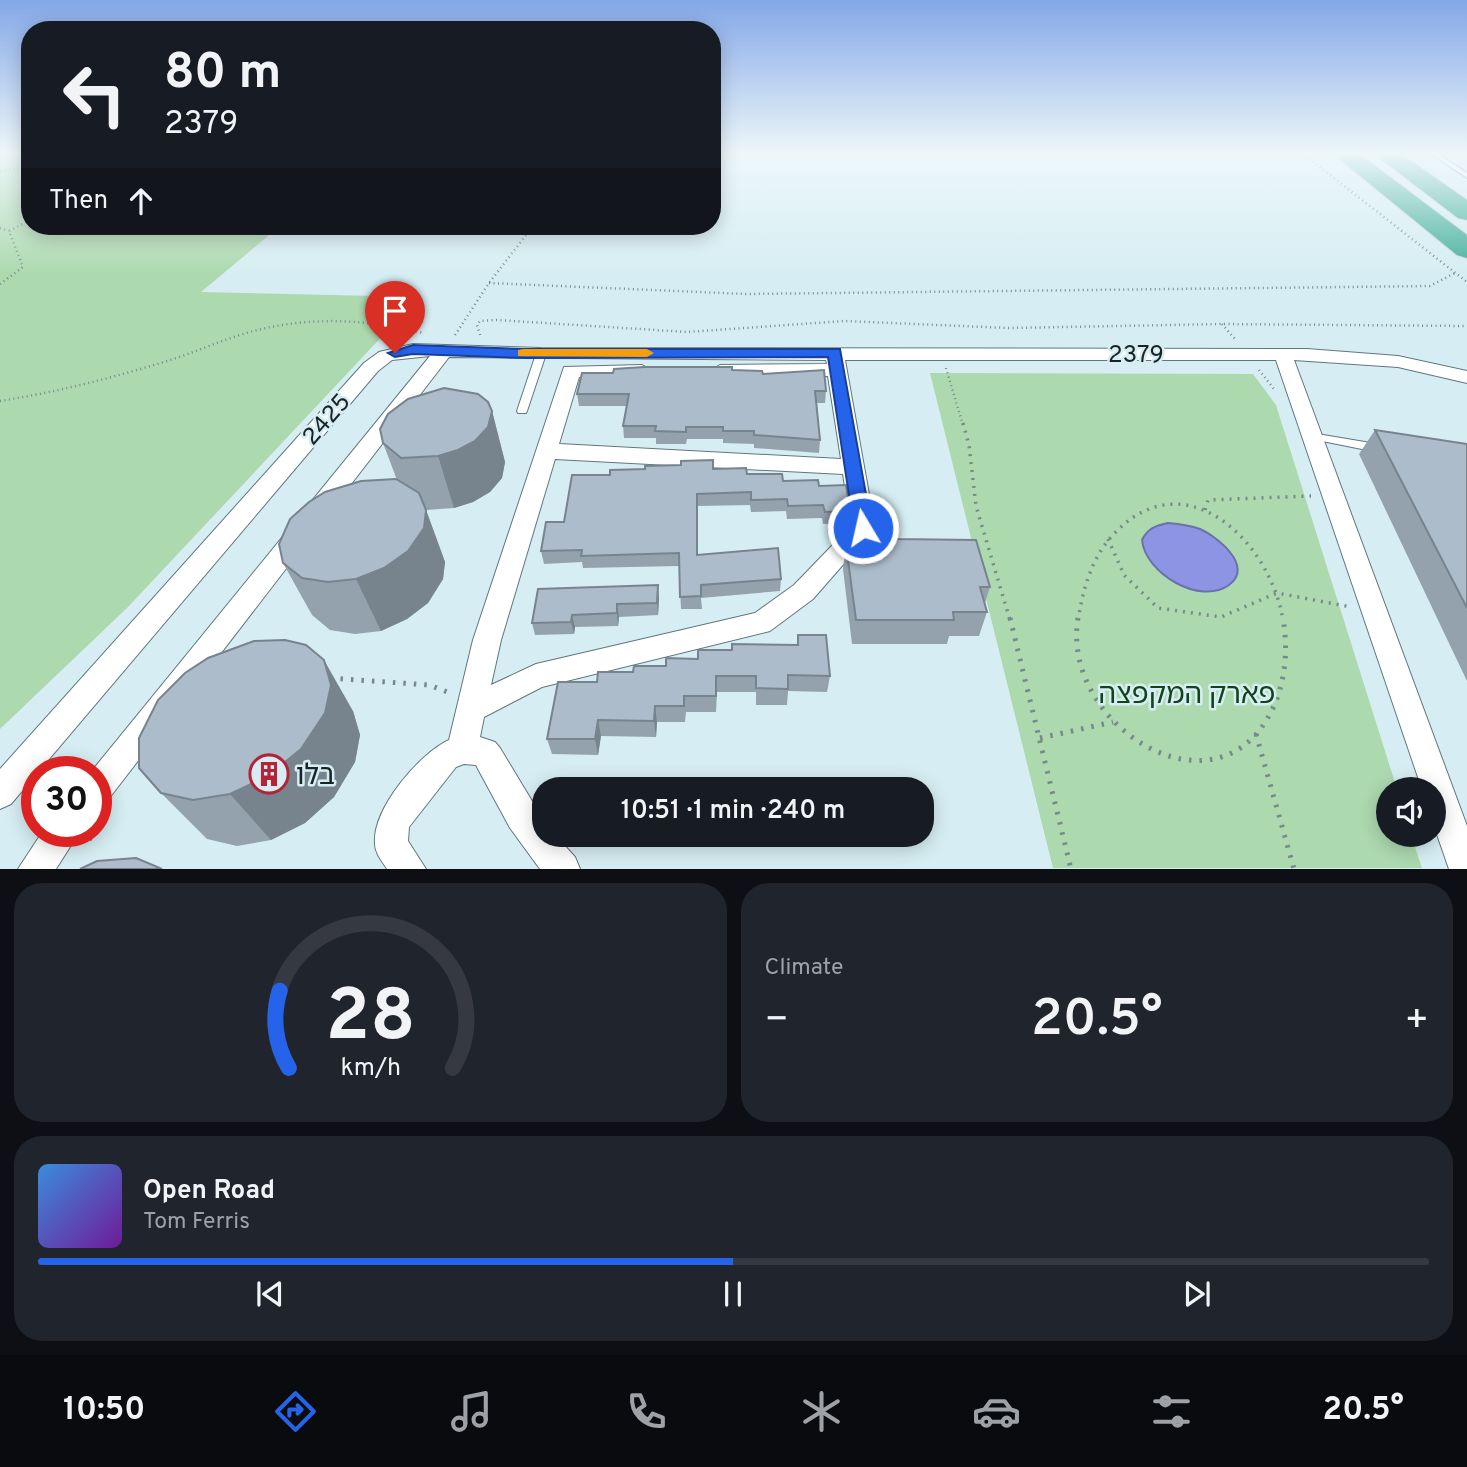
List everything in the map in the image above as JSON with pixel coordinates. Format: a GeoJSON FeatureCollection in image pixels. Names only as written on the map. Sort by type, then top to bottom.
{"type":"FeatureCollection","features":[{"type":"Feature","properties":{"kind":"highway"},"geometry":{"type":"LineString","coordinates":[[1396,194],[1467,249]]}},
{"type":"Feature","properties":{"kind":"highway"},"geometry":{"type":"LineString","coordinates":[[1441,194],[1467,212]]}},
{"type":"Feature","properties":{"kind":"street","name":"2379"},"geometry":{"type":"LineString","coordinates":[[448,346],[475,353],[836,361],[941,353],[1367,355],[1402,360],[1467,377]]}},
{"type":"Feature","properties":{"kind":"street","name":"2425"},"geometry":{"type":"LineString","coordinates":[[0,793],[371,367],[386,356],[404,350],[448,346]]}},
{"type":"Feature","properties":{"kind":"street","name":"2425"},"geometry":{"type":"LineString","coordinates":[[112,787],[448,346]]}},
{"type":"Feature","properties":{"kind":"street"},"geometry":{"type":"LineString","coordinates":[[1283,355],[1466,869]]}},
{"type":"Feature","properties":{"kind":"street"},"geometry":{"type":"LineString","coordinates":[[462,748],[487,640],[571,371],[836,361],[863,528],[811,587],[785,610],[761,623],[716,636],[536,676],[472,705]]}},
{"type":"Feature","properties":{"kind":"street"},"geometry":{"type":"LineString","coordinates":[[548,451],[853,467]]}},
{"type":"Feature","properties":{"kind":"street"},"geometry":{"type":"LineString","coordinates":[[409,869],[391,846],[397,817],[444,757],[462,748],[484,752],[500,771],[516,808],[547,852],[563,869]]}},
{"type":"Feature","properties":{"kind":"street"},"geometry":{"type":"LineString","coordinates":[[34,869],[51,847]]}},
{"type":"Feature","properties":{"kind":"lane"},"geometry":{"type":"LineString","coordinates":[[522,411],[541,354]]}},
{"type":"Feature","properties":{"kind":"lane"},"geometry":{"type":"LineString","coordinates":[[1311,436],[1395,451]]}},
{"type":"Feature","properties":{"kind":"path"},"geometry":{"type":"LineString","coordinates":[[1354,194],[1467,282]]}},
{"type":"Feature","properties":{"kind":"path"},"geometry":{"type":"LineString","coordinates":[[0,229],[9,232],[21,225]]}},
{"type":"Feature","properties":{"kind":"path"},"geometry":{"type":"LineString","coordinates":[[0,284],[23,267],[9,232]]}},
{"type":"Feature","properties":{"kind":"path"},"geometry":{"type":"LineString","coordinates":[[0,401],[56,393],[194,353],[248,333],[289,324],[345,320],[401,326],[448,346],[489,283],[526,235]]}},
{"type":"Feature","properties":{"kind":"path"},"geometry":{"type":"LineString","coordinates":[[489,283],[746,294],[1051,291],[1430,286],[1455,273]]}},
{"type":"Feature","properties":{"kind":"path"},"geometry":{"type":"LineString","coordinates":[[475,353],[482,342],[477,325],[480,321],[526,321],[687,332],[844,321],[1009,328],[1222,324],[1467,326]]}},
{"type":"Feature","properties":{"kind":"path"},"geometry":{"type":"LineString","coordinates":[[941,353],[969,445],[976,506],[1020,652],[1071,869]]}},
{"type":"Feature","properties":{"kind":"path"},"geometry":{"type":"LineString","coordinates":[[1205,510],[1208,500],[1316,496]]}},
{"type":"Feature","properties":{"kind":"path"},"geometry":{"type":"LineString","coordinates":[[1180,506],[1205,510],[1225,520],[1256,551],[1277,593],[1285,639],[1283,681],[1274,710],[1256,734],[1225,755],[1184,759],[1143,747],[1112,722],[1100,706],[1080,668],[1075,632],[1091,566],[1108,538],[1131,518],[1156,507],[1180,506]]}},
{"type":"Feature","properties":{"kind":"path"},"geometry":{"type":"LineString","coordinates":[[1108,538],[1124,575],[1158,608],[1221,617],[1277,593],[1374,611]]}},
{"type":"Feature","properties":{"kind":"path"},"geometry":{"type":"LineString","coordinates":[[321,678],[429,685],[472,705]]}},
{"type":"Feature","properties":{"kind":"path"},"geometry":{"type":"LineString","coordinates":[[1040,738],[1112,722]]}},
{"type":"Feature","properties":{"kind":"path"},"geometry":{"type":"LineString","coordinates":[[1256,734],[1294,869]]}},
{"type":"Feature","properties":{"kind":"green space"},"geometry":{"type":"Polygon","coordinates":[[[0,194],[21,194],[21,235],[269,235],[201,292],[419,297],[128,607],[0,729],[0,194]]]}},
{"type":"Feature","properties":{"kind":"green space","name":"פארק המקפצה"},"geometry":{"type":"Polygon","coordinates":[[[930,373],[1253,374],[1276,405],[1393,777],[1376,777],[1376,847],[1415,847],[1422,868],[1053,868],[930,373]]]}},
{"type":"Feature","properties":{"kind":"water"},"geometry":{"type":"Polygon","coordinates":[[[1168,523],[1196,528],[1207,533],[1230,552],[1238,569],[1236,577],[1229,585],[1217,590],[1190,589],[1176,583],[1153,564],[1145,552],[1142,540],[1152,528],[1168,523]]]}},
{"type":"Feature","properties":{"kind":"building"},"geometry":{"type":"Polygon","coordinates":[[[732,367],[732,370],[762,371],[763,374],[824,370],[826,391],[815,391],[820,440],[754,435],[754,431],[723,431],[723,427],[686,427],[686,432],[655,431],[656,426],[623,426],[629,394],[577,394],[582,373],[613,373],[614,369],[732,367]]]}},
{"type":"Feature","properties":{"kind":"building"},"geometry":{"type":"Polygon","coordinates":[[[444,388],[478,394],[488,402],[492,411],[488,427],[475,441],[458,450],[438,456],[401,458],[383,443],[380,429],[388,414],[408,399],[444,388]]]}},
{"type":"Feature","properties":{"kind":"building"},"geometry":{"type":"Polygon","coordinates":[[[1375,430],[1467,444],[1467,608],[1375,430]]]}},
{"type":"Feature","properties":{"kind":"building"},"geometry":{"type":"Polygon","coordinates":[[[713,460],[713,469],[746,468],[747,474],[782,474],[783,481],[818,480],[819,486],[846,485],[850,511],[825,512],[823,505],[788,506],[787,499],[751,500],[751,492],[697,494],[697,555],[778,548],[781,579],[701,585],[701,596],[680,597],[679,553],[581,556],[582,550],[541,551],[546,522],[564,522],[572,475],[610,475],[610,470],[645,469],[645,466],[681,465],[681,461],[713,460]]]}},
{"type":"Feature","properties":{"kind":"building"},"geometry":{"type":"Polygon","coordinates":[[[396,479],[419,493],[426,510],[424,528],[408,551],[384,568],[356,579],[328,582],[302,578],[283,563],[279,544],[290,519],[309,502],[325,492],[361,481],[396,479]]]}},
{"type":"Feature","properties":{"kind":"building"},"geometry":{"type":"Polygon","coordinates":[[[863,529],[893,529],[895,539],[976,540],[990,587],[980,587],[987,612],[953,612],[954,620],[856,620],[846,545],[863,529]]]}},
{"type":"Feature","properties":{"kind":"building"},"geometry":{"type":"Polygon","coordinates":[[[658,585],[657,603],[617,604],[617,613],[572,615],[571,622],[532,623],[538,589],[658,585]]]}},
{"type":"Feature","properties":{"kind":"building"},"geometry":{"type":"Polygon","coordinates":[[[798,635],[826,635],[830,676],[788,675],[788,689],[756,688],[756,676],[716,676],[716,696],[684,696],[684,706],[655,706],[654,721],[598,720],[595,739],[547,739],[558,682],[597,682],[598,672],[633,672],[634,666],[666,666],[666,658],[698,659],[698,650],[732,650],[732,644],[798,645],[798,635]]]}},
{"type":"Feature","properties":{"kind":"building"},"geometry":{"type":"Polygon","coordinates":[[[285,640],[306,645],[324,660],[331,685],[325,713],[301,749],[268,776],[230,794],[193,800],[161,793],[139,768],[139,738],[158,700],[185,673],[208,658],[254,641],[285,640]]]}},
{"type":"Feature","properties":{"kind":"building"},"geometry":{"type":"Polygon","coordinates":[[[136,858],[162,869],[80,869],[97,861],[136,858]]]}},
{"type":"Feature","properties":{"kind":"slow traffic"},"geometry":{"type":"LineString","coordinates":[[523,353],[647,353]]}},
{"type":"Feature","properties":{"kind":"place","name":"בלו"},"geometry":{"type":"Point","coordinates":[269,774]}},
{"type":"Feature","properties":{"kind":"route"},"geometry":{"type":"LineString","coordinates":[[395,353],[404,350],[524,354],[835,352],[863,528]]}}]}
